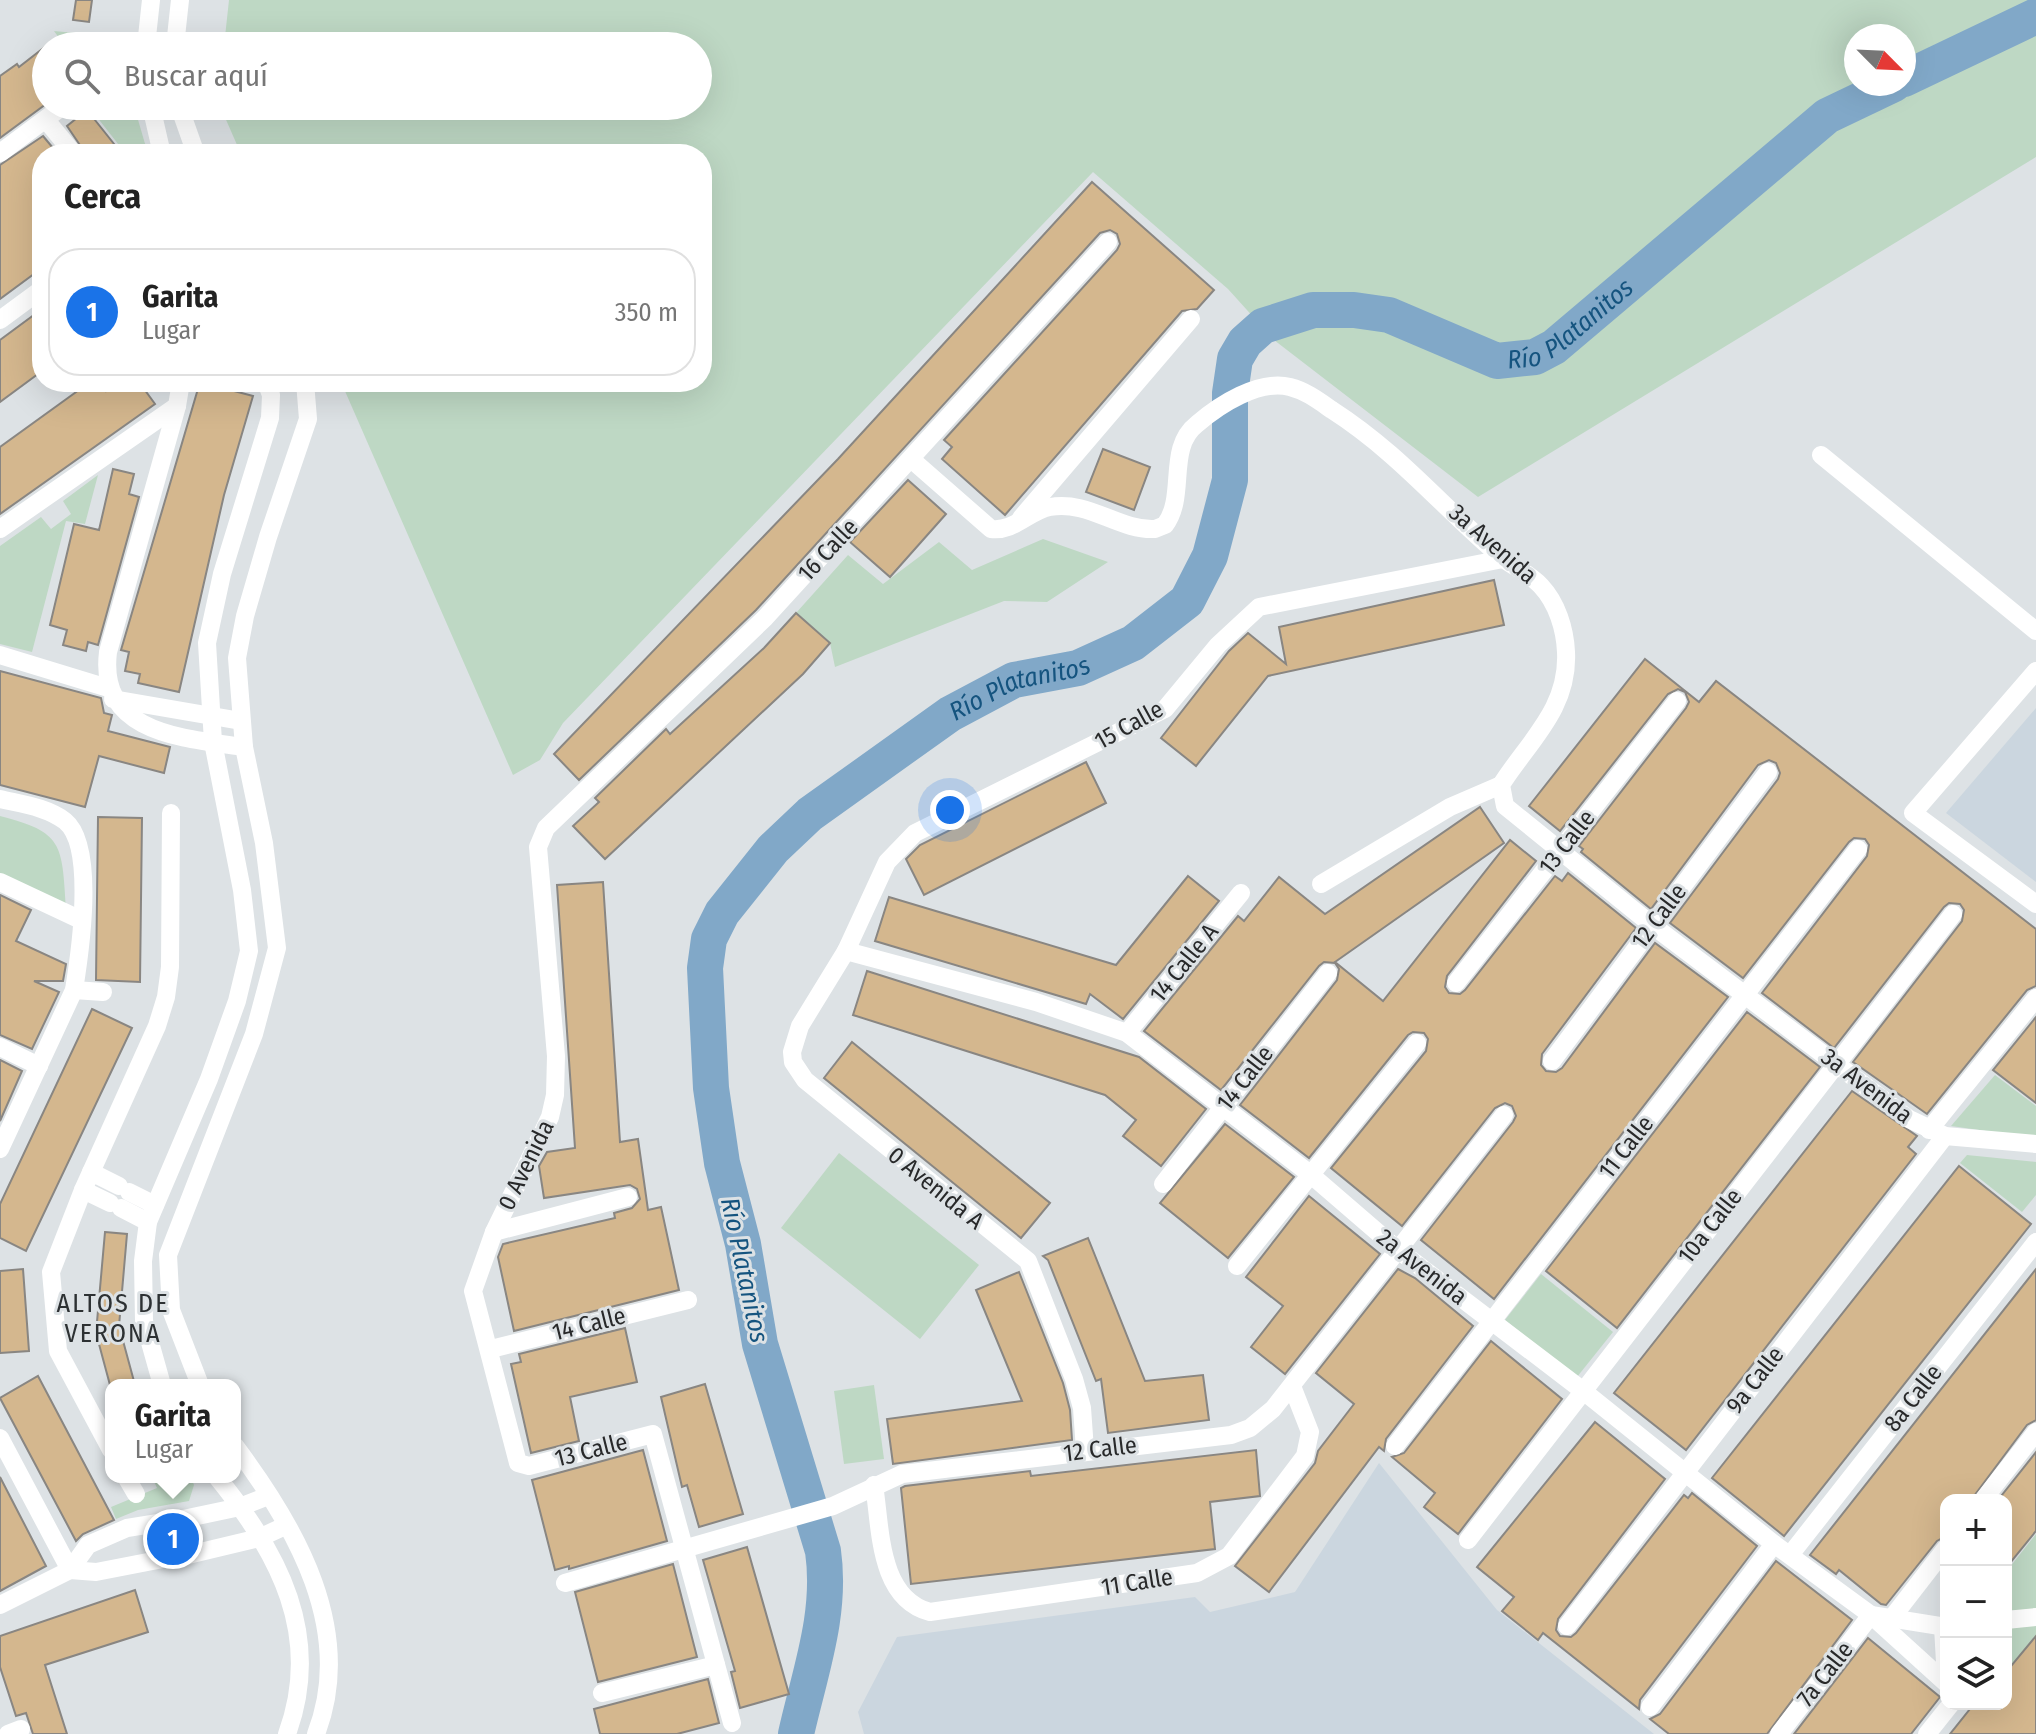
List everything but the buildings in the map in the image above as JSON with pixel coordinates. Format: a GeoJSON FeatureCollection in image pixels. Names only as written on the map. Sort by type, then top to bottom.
{"type":"FeatureCollection","features":[{"type":"Feature","properties":{"kind":"street"},"geometry":{"type":"LineString","coordinates":[[148,32],[151,0]]}},
{"type":"Feature","properties":{"kind":"street"},"geometry":{"type":"LineString","coordinates":[[177,32],[180,0]]}},
{"type":"Feature","properties":{"kind":"street"},"geometry":{"type":"LineString","coordinates":[[0,153],[46,120],[66,144]]}},
{"type":"Feature","properties":{"kind":"street"},"geometry":{"type":"LineString","coordinates":[[154,120],[160,144]]}},
{"type":"Feature","properties":{"kind":"street"},"geometry":{"type":"LineString","coordinates":[[184,120],[192,144]]}},
{"type":"Feature","properties":{"kind":"street","name":"16 Calle"},"geometry":{"type":"LineString","coordinates":[[538,847],[546,828],[765,618],[1108,242]]}},
{"type":"Feature","properties":{"kind":"street"},"geometry":{"type":"LineString","coordinates":[[0,320],[32,296]]}},
{"type":"Feature","properties":{"kind":"street"},"geometry":{"type":"LineString","coordinates":[[1017,523],[1191,319]]}},
{"type":"Feature","properties":{"kind":"street","name":"3a Avenida"},"geometry":{"type":"LineString","coordinates":[[911,459],[988,527],[998,530],[1050,507],[1069,506],[1144,529],[1165,525],[1174,506],[1182,447],[1189,430],[1243,395],[1272,386],[1306,393],[1350,422],[1413,472],[1503,559],[1541,586],[1555,607],[1566,652],[1565,677],[1558,701],[1545,727],[1501,785],[1505,806],[1652,925],[1909,1119],[1937,1133],[2036,1144]]}},
{"type":"Feature","properties":{"kind":"street"},"geometry":{"type":"LineString","coordinates":[[179,392],[108,652],[111,693],[146,726],[244,747]]}},
{"type":"Feature","properties":{"kind":"street"},"geometry":{"type":"LineString","coordinates":[[160,1379],[144,1321],[143,1261],[152,1213],[220,1051],[249,951],[242,890],[213,742],[207,643],[222,574],[270,418],[270,392]]}},
{"type":"Feature","properties":{"kind":"street"},"geometry":{"type":"LineString","coordinates":[[197,1379],[180,1340],[168,1287],[168,1255],[254,1034],[277,948],[264,843],[244,747],[239,640],[268,537],[308,419],[306,392]]}},
{"type":"Feature","properties":{"kind":"street"},"geometry":{"type":"LineString","coordinates":[[0,529],[177,406]]}},
{"type":"Feature","properties":{"kind":"street"},"geometry":{"type":"LineString","coordinates":[[1821,455],[2036,631]]}},
{"type":"Feature","properties":{"kind":"street","name":"15 Calle"},"geometry":{"type":"LineString","coordinates":[[846,951],[887,862],[904,841],[1165,709],[1218,645],[1259,607],[1503,559]]}},
{"type":"Feature","properties":{"kind":"street"},"geometry":{"type":"LineString","coordinates":[[0,655],[111,693],[241,721]]}},
{"type":"Feature","properties":{"kind":"street"},"geometry":{"type":"LineString","coordinates":[[2036,671],[1913,813],[2036,904]]}},
{"type":"Feature","properties":{"kind":"street","name":"13 Calle"},"geometry":{"type":"LineString","coordinates":[[1456,983],[1677,701]]}},
{"type":"Feature","properties":{"kind":"street","name":"12 Calle"},"geometry":{"type":"LineString","coordinates":[[1552,1061],[1768,772]]}},
{"type":"Feature","properties":{"kind":"street"},"geometry":{"type":"LineString","coordinates":[[1321,884],[1450,807],[1501,785]]}},
{"type":"Feature","properties":{"kind":"street"},"geometry":{"type":"LineString","coordinates":[[0,799],[48,812],[72,828],[82,858],[81,920],[74,990],[0,1149]]}},
{"type":"Feature","properties":{"kind":"street"},"geometry":{"type":"LineString","coordinates":[[105,1439],[61,1361],[56,1335],[52,1264],[142,1061],[166,997],[170,967],[171,813]]}},
{"type":"Feature","properties":{"kind":"street","name":"0 Avenida"},"geometry":{"type":"LineString","coordinates":[[529,1466],[518,1463],[491,1349],[473,1291],[494,1232],[550,1117],[555,1095],[556,1056],[538,847]]}},
{"type":"Feature","properties":{"kind":"street","name":"11 Calle"},"geometry":{"type":"LineString","coordinates":[[1395,1446],[1858,849]]}},
{"type":"Feature","properties":{"kind":"street"},"geometry":{"type":"LineString","coordinates":[[0,882],[81,920]]}},
{"type":"Feature","properties":{"kind":"street","name":"14 Calle A"},"geometry":{"type":"LineString","coordinates":[[1127,1033],[1241,893]]}},
{"type":"Feature","properties":{"kind":"street","name":"10a Calle"},"geometry":{"type":"LineString","coordinates":[[1468,1540],[1953,914]]}},
{"type":"Feature","properties":{"kind":"street","name":"2a Avenida"},"geometry":{"type":"LineString","coordinates":[[846,951],[1036,1002],[1127,1033],[1310,1174],[1397,1249],[1582,1390],[1774,1544],[1871,1615],[1940,1677]]}},
{"type":"Feature","properties":{"kind":"street","name":"0 Avenida A"},"geometry":{"type":"LineString","coordinates":[[846,951],[800,1026],[794,1041],[793,1062],[805,1080],[826,1099],[1028,1261],[1074,1379],[1082,1408],[1085,1450]]}},
{"type":"Feature","properties":{"kind":"street","name":"14 Calle"},"geometry":{"type":"LineString","coordinates":[[1163,1184],[1328,973]]}},
{"type":"Feature","properties":{"kind":"street"},"geometry":{"type":"LineString","coordinates":[[74,990],[103,992]]}},
{"type":"Feature","properties":{"kind":"street","name":"9a Calle"},"geometry":{"type":"LineString","coordinates":[[1567,1626],[2036,998]]}},
{"type":"Feature","properties":{"kind":"street"},"geometry":{"type":"LineString","coordinates":[[1237,1266],[1417,1043]]}},
{"type":"Feature","properties":{"kind":"street"},"geometry":{"type":"LineString","coordinates":[[0,1047],[39,1066]]}},
{"type":"Feature","properties":{"kind":"street","name":"12 Calle"},"geometry":{"type":"LineString","coordinates":[[565,1583],[687,1551],[833,1506],[902,1474],[1238,1433],[1261,1419],[1292,1386],[1504,1115]]}},
{"type":"Feature","properties":{"kind":"street"},"geometry":{"type":"LineString","coordinates":[[91,1172],[120,1197],[152,1213],[180,1219]]}},
{"type":"Feature","properties":{"kind":"street"},"geometry":{"type":"LineString","coordinates":[[83,1190],[120,1197]]}},
{"type":"Feature","properties":{"kind":"street"},"geometry":{"type":"LineString","coordinates":[[494,1232],[628,1197]]}},
{"type":"Feature","properties":{"kind":"street","name":"8a Calle"},"geometry":{"type":"LineString","coordinates":[[1790,1555],[2036,1242]]}},
{"type":"Feature","properties":{"kind":"street","name":"14 Calle"},"geometry":{"type":"LineString","coordinates":[[491,1349],[688,1300]]}},
{"type":"Feature","properties":{"kind":"street","name":"11 Calle"},"geometry":{"type":"LineString","coordinates":[[874,1485],[891,1581],[923,1611],[937,1612],[1197,1573],[1221,1562],[1239,1545],[1309,1448],[1310,1432],[1292,1386]]}},
{"type":"Feature","properties":{"kind":"street"},"geometry":{"type":"LineString","coordinates":[[1988,1494],[2036,1432]]}},
{"type":"Feature","properties":{"kind":"street","name":"13 Calle"},"geometry":{"type":"LineString","coordinates":[[529,1466],[653,1434],[687,1551]]}},
{"type":"Feature","properties":{"kind":"street"},"geometry":{"type":"LineString","coordinates":[[0,1438],[70,1570]]}},
{"type":"Feature","properties":{"kind":"street"},"geometry":{"type":"LineString","coordinates":[[241,1455],[268,1496],[312,1576],[329,1636],[330,1674],[324,1713],[316,1734]]}},
{"type":"Feature","properties":{"kind":"street"},"geometry":{"type":"LineString","coordinates":[[130,1483],[136,1494]]}},
{"type":"Feature","properties":{"kind":"street"},"geometry":{"type":"LineString","coordinates":[[222,1483],[240,1507],[286,1588],[301,1647],[301,1683],[287,1734]]}},
{"type":"Feature","properties":{"kind":"street"},"geometry":{"type":"LineString","coordinates":[[183,1519],[240,1507],[268,1496]]}},
{"type":"Feature","properties":{"kind":"street"},"geometry":{"type":"LineString","coordinates":[[0,1605],[70,1570],[88,1545],[127,1528],[158,1523]]}},
{"type":"Feature","properties":{"kind":"street"},"geometry":{"type":"LineString","coordinates":[[188,1555],[259,1538],[285,1526]]}},
{"type":"Feature","properties":{"kind":"street"},"geometry":{"type":"LineString","coordinates":[[1650,1707],[1774,1544]]}},
{"type":"Feature","properties":{"kind":"street"},"geometry":{"type":"LineString","coordinates":[[687,1551],[732,1723]]}},
{"type":"Feature","properties":{"kind":"street"},"geometry":{"type":"LineString","coordinates":[[1891,1619],[1940,1556]]}},
{"type":"Feature","properties":{"kind":"street"},"geometry":{"type":"LineString","coordinates":[[70,1570],[96,1572],[163,1559]]}},
{"type":"Feature","properties":{"kind":"street"},"geometry":{"type":"LineString","coordinates":[[1871,1615],[1940,1626]]}},
{"type":"Feature","properties":{"kind":"street","name":"7a Calle"},"geometry":{"type":"LineString","coordinates":[[1779,1734],[1871,1615]]}},
{"type":"Feature","properties":{"kind":"street"},"geometry":{"type":"LineString","coordinates":[[2012,1619],[2036,1617]]}},
{"type":"Feature","properties":{"kind":"street"},"geometry":{"type":"LineString","coordinates":[[602,1693],[716,1665]]}},
{"type":"Feature","properties":{"kind":"street"},"geometry":{"type":"LineString","coordinates":[[1927,1734],[1946,1710]]}},
{"type":"Feature","properties":{"kind":"shaded area"},"geometry":{"type":"Polygon","coordinates":[[[2036,708],[2036,882],[1946,813],[2036,708]]]}},
{"type":"Feature","properties":{"kind":"shaded area"},"geometry":{"type":"Polygon","coordinates":[[[1379,1463],[1497,1610],[1654,1734],[864,1734],[858,1712],[897,1637],[1195,1597],[1210,1612],[1295,1592],[1379,1463]]]}},
{"type":"Feature","properties":{"kind":"green space"},"geometry":{"type":"Polygon","coordinates":[[[229,0],[2036,0],[2036,157],[1478,497],[1274,340],[1228,289],[1093,172],[563,723],[540,760],[513,775],[345,392],[712,392],[712,144],[237,144],[226,120],[712,120],[712,32],[226,32],[229,0]]]}},
{"type":"Feature","properties":{"kind":"green space"},"geometry":{"type":"Polygon","coordinates":[[[99,120],[138,120],[145,144],[118,144],[99,120]]]}},
{"type":"Feature","properties":{"kind":"green space"},"geometry":{"type":"Polygon","coordinates":[[[98,475],[85,524],[66,521],[32,652],[0,644],[0,546],[41,517],[51,529],[71,514],[63,501],[98,475]]]}},
{"type":"Feature","properties":{"kind":"green space"},"geometry":{"type":"Polygon","coordinates":[[[1043,539],[1108,562],[1047,602],[1004,601],[835,667],[830,643],[796,613],[848,555],[883,584],[939,542],[972,570],[1043,539]]]}},
{"type":"Feature","properties":{"kind":"green space"},"geometry":{"type":"Polygon","coordinates":[[[0,816],[36,828],[55,844],[63,868],[66,907],[0,876],[0,816]]]}},
{"type":"Feature","properties":{"kind":"green space"},"geometry":{"type":"Polygon","coordinates":[[[1995,1075],[2036,1106],[2036,1138],[1951,1126],[1995,1075]]]}},
{"type":"Feature","properties":{"kind":"green space"},"geometry":{"type":"Polygon","coordinates":[[[839,1153],[979,1265],[920,1339],[781,1228],[839,1153]]]}},
{"type":"Feature","properties":{"kind":"green space"},"geometry":{"type":"Polygon","coordinates":[[[1967,1155],[2036,1162],[2036,1195],[2022,1212],[1960,1163],[1967,1155]]]}},
{"type":"Feature","properties":{"kind":"green space"},"geometry":{"type":"Polygon","coordinates":[[[1541,1274],[1613,1332],[1577,1377],[1505,1320],[1541,1274]]]}},
{"type":"Feature","properties":{"kind":"green space"},"geometry":{"type":"Polygon","coordinates":[[[874,1385],[884,1459],[844,1464],[834,1391],[874,1385]]]}},
{"type":"Feature","properties":{"kind":"green space"},"geometry":{"type":"Polygon","coordinates":[[[155,1483],[194,1485],[189,1501],[138,1510],[116,1519],[111,1507],[157,1488],[155,1483]]]}},
{"type":"Feature","properties":{"kind":"green space"},"geometry":{"type":"Polygon","coordinates":[[[2036,1534],[2036,1609],[2012,1611],[2012,1564],[2036,1534]]]}},
{"type":"Feature","properties":{"kind":"green space"},"geometry":{"type":"Polygon","coordinates":[[[2036,1622],[2036,1715],[2012,1695],[2012,1624],[2036,1622]]]}},
{"type":"Feature","properties":{"kind":"waterway","name":"Río Platanitos"},"geometry":{"type":"LineString","coordinates":[[1916,73],[2036,16]]}},
{"type":"Feature","properties":{"kind":"waterway","name":"Río Platanitos"},"geometry":{"type":"LineString","coordinates":[[796,1734],[822,1620],[825,1597],[823,1551],[760,1344],[743,1244],[722,1163],[711,1088],[705,968],[709,939],[722,913],[773,849],[810,814],[950,714],[1014,680],[1078,668],[1133,643],[1187,601],[1210,556],[1230,480],[1230,393],[1235,359],[1245,342],[1263,326],[1313,310],[1354,310],[1389,315],[1497,361],[1535,357],[1554,347],[1827,116],[1869,96]]}},
{"type":"Feature","properties":{"kind":"place","name":"Garita"},"geometry":{"type":"Point","coordinates":[173,1539]}},
{"type":"Feature","properties":{"kind":"district","name":"ALTOS DE VERONA"},"geometry":{"type":"Point","coordinates":[113,1318]}}]}
